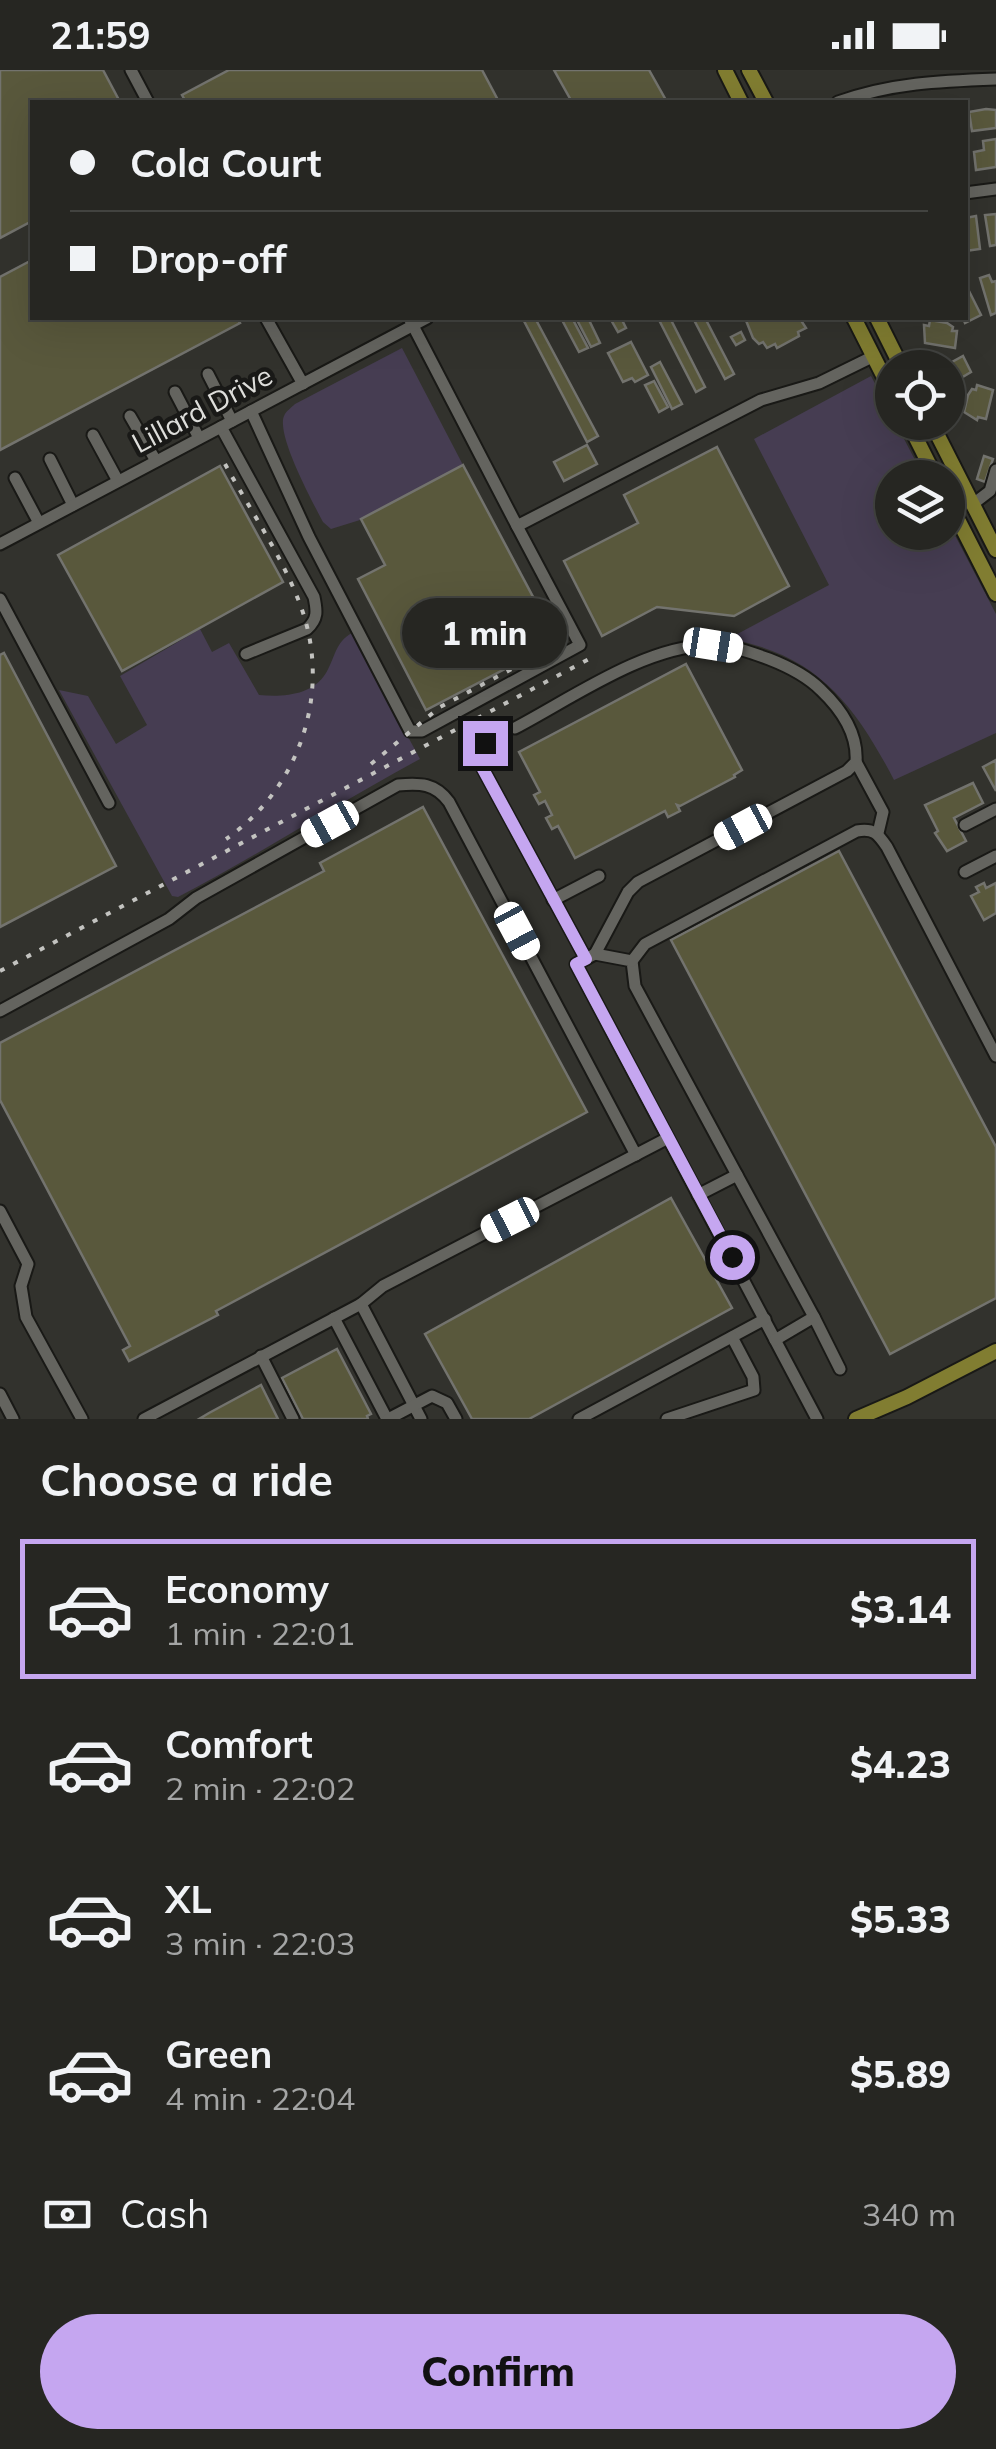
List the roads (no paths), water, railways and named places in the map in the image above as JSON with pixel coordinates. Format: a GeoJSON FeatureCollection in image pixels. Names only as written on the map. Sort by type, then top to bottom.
{"type":"FeatureCollection","features":[{"type":"Feature","properties":{"kind":"main road"},"geometry":{"type":"LineString","coordinates":[[724,70],[741,100]]}},
{"type":"Feature","properties":{"kind":"main road"},"geometry":{"type":"LineString","coordinates":[[749,70],[765,100]]}},
{"type":"Feature","properties":{"kind":"main road"},"geometry":{"type":"LineString","coordinates":[[855,320],[874,356]]}},
{"type":"Feature","properties":{"kind":"main road"},"geometry":{"type":"LineString","coordinates":[[877,320],[893,350]]}},
{"type":"Feature","properties":{"kind":"main road"},"geometry":{"type":"LineString","coordinates":[[939,440],[996,550]]}},
{"type":"Feature","properties":{"kind":"main road"},"geometry":{"type":"LineString","coordinates":[[965,533],[996,594]]}},
{"type":"Feature","properties":{"kind":"main road"},"geometry":{"type":"LineString","coordinates":[[864,1417],[996,1350]]}},
{"type":"Feature","properties":{"kind":"street"},"geometry":{"type":"LineString","coordinates":[[131,70],[147,100]]}},
{"type":"Feature","properties":{"kind":"street"},"geometry":{"type":"LineString","coordinates":[[845,100],[938,76],[996,79]]}},
{"type":"Feature","properties":{"kind":"street"},"geometry":{"type":"LineString","coordinates":[[968,193],[996,189]]}},
{"type":"Feature","properties":{"kind":"street"},"geometry":{"type":"LineString","coordinates":[[267,320],[302,384]]}},
{"type":"Feature","properties":{"kind":"street"},"geometry":{"type":"LineString","coordinates":[[251,411],[292,502],[410,732],[422,731],[580,644],[411,321]]}},
{"type":"Feature","properties":{"kind":"street","name":"Lillard Drive"},"geometry":{"type":"LineString","coordinates":[[0,544],[302,384],[411,321]]}},
{"type":"Feature","properties":{"kind":"street"},"geometry":{"type":"LineString","coordinates":[[517,526],[762,400],[818,384],[874,356]]}},
{"type":"Feature","properties":{"kind":"street"},"geometry":{"type":"LineString","coordinates":[[208,374],[227,424],[314,597],[317,613],[307,630],[246,654]]}},
{"type":"Feature","properties":{"kind":"street"},"geometry":{"type":"LineString","coordinates":[[175,392],[199,438]]}},
{"type":"Feature","properties":{"kind":"street"},"geometry":{"type":"LineString","coordinates":[[130,416],[156,461]]}},
{"type":"Feature","properties":{"kind":"street"},"geometry":{"type":"LineString","coordinates":[[94,436],[118,481]]}},
{"type":"Feature","properties":{"kind":"street"},"geometry":{"type":"LineString","coordinates":[[50,459],[73,505]]}},
{"type":"Feature","properties":{"kind":"street"},"geometry":{"type":"LineString","coordinates":[[972,504],[990,491],[996,470]]}},
{"type":"Feature","properties":{"kind":"street"},"geometry":{"type":"LineString","coordinates":[[14,478],[39,523]]}},
{"type":"Feature","properties":{"kind":"street"},"geometry":{"type":"LineString","coordinates":[[0,600],[110,803]]}},
{"type":"Feature","properties":{"kind":"street"},"geometry":{"type":"LineString","coordinates":[[0,634],[14,626]]}},
{"type":"Feature","properties":{"kind":"street"},"geometry":{"type":"LineString","coordinates":[[590,957],[553,900],[477,758],[485,743],[650,658],[680,648],[713,645],[746,650],[784,665],[815,684],[837,705],[854,740],[856,762],[883,812],[878,833]]}},
{"type":"Feature","properties":{"kind":"street"},"geometry":{"type":"LineString","coordinates":[[818,1419],[576,964],[590,957],[628,892],[638,882],[847,771],[856,762]]}},
{"type":"Feature","properties":{"kind":"street"},"geometry":{"type":"LineString","coordinates":[[0,1011],[169,919],[196,898],[398,786],[423,783],[441,791],[449,802],[636,1155]]}},
{"type":"Feature","properties":{"kind":"street"},"geometry":{"type":"LineString","coordinates":[[965,825],[996,809]]}},
{"type":"Feature","properties":{"kind":"street"},"geometry":{"type":"LineString","coordinates":[[840,1369],[635,986],[632,962],[645,944],[856,831],[868,829],[878,833],[887,847],[996,1056]]}},
{"type":"Feature","properties":{"kind":"street"},"geometry":{"type":"LineString","coordinates":[[964,872],[996,856]]}},
{"type":"Feature","properties":{"kind":"street"},"geometry":{"type":"LineString","coordinates":[[553,900],[599,876]]}},
{"type":"Feature","properties":{"kind":"street"},"geometry":{"type":"LineString","coordinates":[[590,957],[632,962]]}},
{"type":"Feature","properties":{"kind":"street"},"geometry":{"type":"LineString","coordinates":[[144,1419],[362,1304],[384,1286],[668,1138]]}},
{"type":"Feature","properties":{"kind":"street"},"geometry":{"type":"LineString","coordinates":[[698,1194],[738,1174]]}},
{"type":"Feature","properties":{"kind":"street"},"geometry":{"type":"LineString","coordinates":[[0,1211],[28,1264],[21,1286],[26,1318],[82,1419]]}},
{"type":"Feature","properties":{"kind":"street"},"geometry":{"type":"LineString","coordinates":[[362,1304],[421,1419]]}},
{"type":"Feature","properties":{"kind":"street"},"geometry":{"type":"LineString","coordinates":[[775,1340],[814,1317]]}},
{"type":"Feature","properties":{"kind":"street"},"geometry":{"type":"LineString","coordinates":[[334,1318],[388,1419],[429,1397],[447,1403],[456,1419]]}},
{"type":"Feature","properties":{"kind":"street"},"geometry":{"type":"LineString","coordinates":[[582,1418],[765,1319]]}},
{"type":"Feature","properties":{"kind":"street"},"geometry":{"type":"LineString","coordinates":[[667,1419],[754,1390],[753,1377],[732,1337]]}},
{"type":"Feature","properties":{"kind":"street"},"geometry":{"type":"LineString","coordinates":[[261,1356],[293,1419]]}},
{"type":"Feature","properties":{"kind":"street"},"geometry":{"type":"LineString","coordinates":[[0,1394],[13,1419]]}},
{"type":"Feature","properties":{"kind":"railway"},"geometry":{"type":"LineString","coordinates":[[225,464],[294,588],[310,639],[313,672],[303,736],[290,766],[252,818],[226,839]]}},
{"type":"Feature","properties":{"kind":"railway"},"geometry":{"type":"LineString","coordinates":[[371,764],[440,707],[555,646]]}},
{"type":"Feature","properties":{"kind":"railway"},"geometry":{"type":"LineString","coordinates":[[0,971],[591,658]]}}]}
